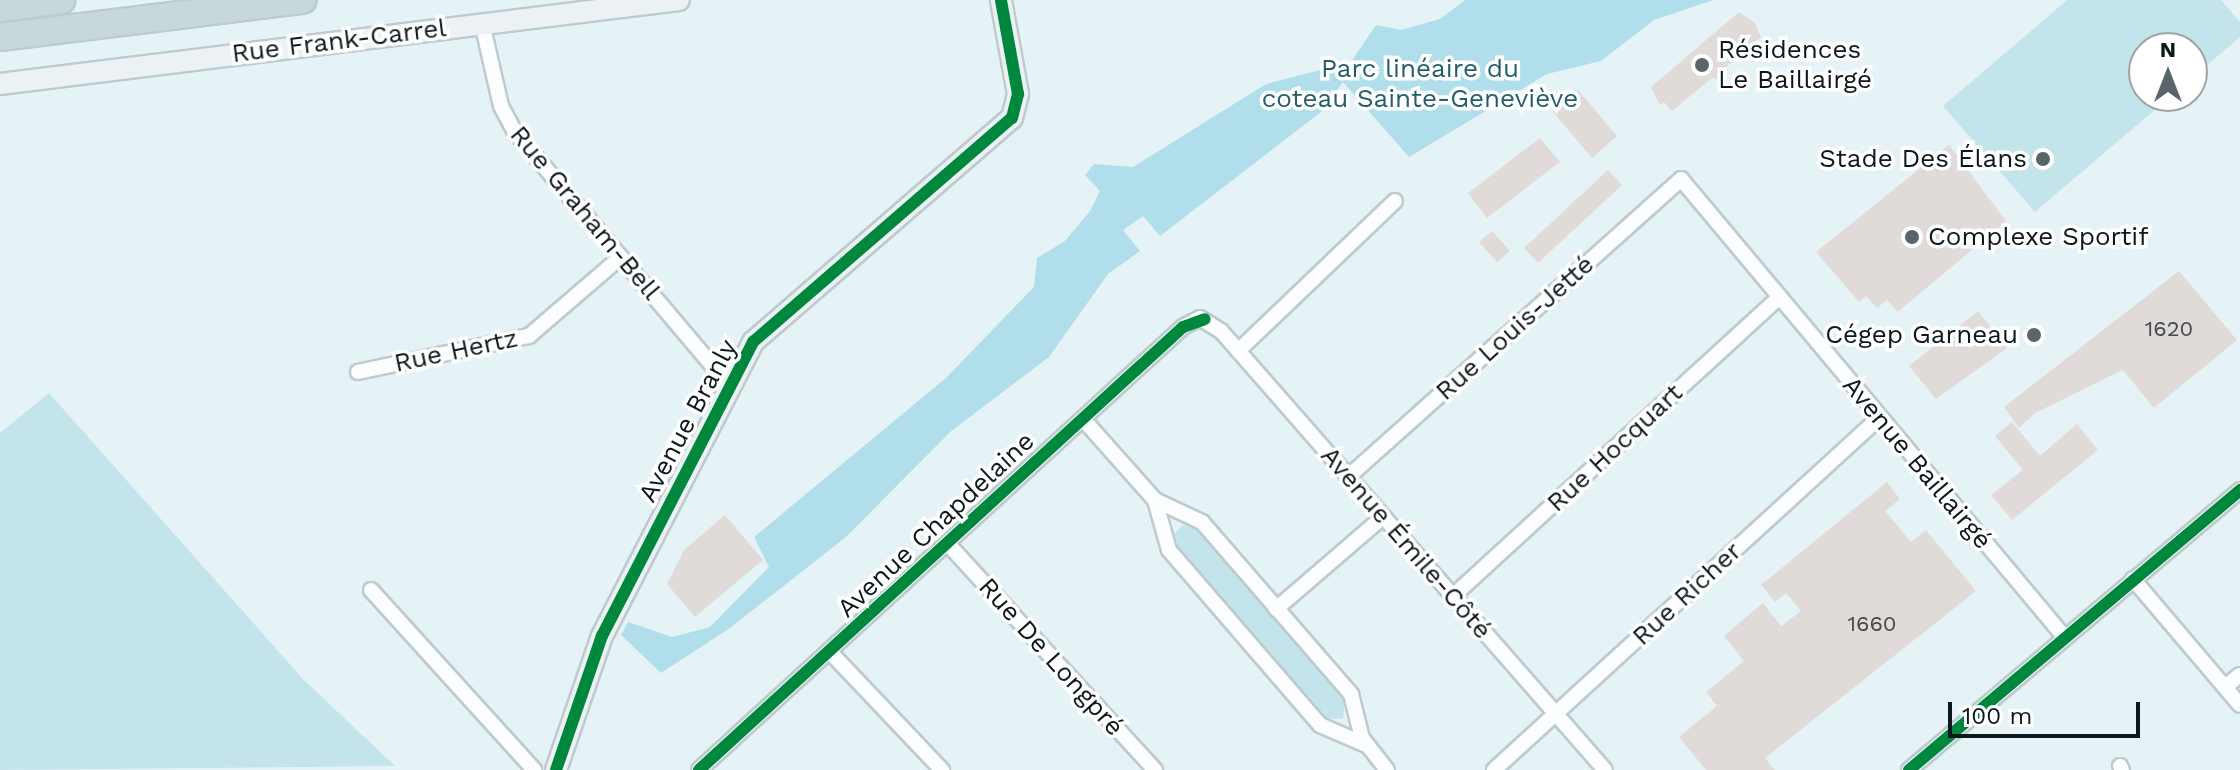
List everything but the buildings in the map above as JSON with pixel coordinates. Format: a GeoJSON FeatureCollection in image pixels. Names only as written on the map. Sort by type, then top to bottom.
{"type":"FeatureCollection","features":[{"type":"Feature","properties":{"kind":"highway"},"geometry":{"type":"LineString","coordinates":[[0,7],[61,0]]}},
{"type":"Feature","properties":{"kind":"highway"},"geometry":{"type":"LineString","coordinates":[[0,54],[132,36],[303,0]]}},
{"type":"Feature","properties":{"kind":"highway"},"geometry":{"type":"LineString","coordinates":[[0,37],[297,1]]}},
{"type":"Feature","properties":{"kind":"street","name":"Rue Frank-Carrel"},"geometry":{"type":"LineString","coordinates":[[0,84],[679,0]]}},
{"type":"Feature","properties":{"kind":"street","name":"Avenue Branly"},"geometry":{"type":"LineString","coordinates":[[556,770],[602,636],[728,384],[777,316],[1012,118],[1018,94],[1001,0]]}},
{"type":"Feature","properties":{"kind":"street","name":"Rue Graham-Bell"},"geometry":{"type":"LineString","coordinates":[[482,23],[501,106],[515,132],[728,384]]}},
{"type":"Feature","properties":{"kind":"street","name":"Avenue Baillairgé"},"geometry":{"type":"LineString","coordinates":[[1681,179],[1777,299],[2062,634]]}},
{"type":"Feature","properties":{"kind":"street","name":"Rue Louis-Jetté"},"geometry":{"type":"LineString","coordinates":[[1348,477],[1681,179]]}},
{"type":"Feature","properties":{"kind":"street"},"geometry":{"type":"LineString","coordinates":[[1238,351],[1395,201]]}},
{"type":"Feature","properties":{"kind":"street","name":"Rue Hertz"},"geometry":{"type":"LineString","coordinates":[[358,372],[529,336],[621,257]]}},
{"type":"Feature","properties":{"kind":"street","name":"Rue Hocquart"},"geometry":{"type":"LineString","coordinates":[[1452,597],[1777,299]]}},
{"type":"Feature","properties":{"kind":"street","name":"Avenue Émile-Côté"},"geometry":{"type":"LineString","coordinates":[[1205,319],[1238,351],[1605,770]]}},
{"type":"Feature","properties":{"kind":"street","name":"Avenue Chapdelaine"},"geometry":{"type":"LineString","coordinates":[[699,770],[1189,322],[1205,319]]}},
{"type":"Feature","properties":{"kind":"street","name":"Rue Richer"},"geometry":{"type":"LineString","coordinates":[[1494,770],[1879,418]]}},
{"type":"Feature","properties":{"kind":"street"},"geometry":{"type":"LineString","coordinates":[[1083,419],[1155,500],[1202,522],[1351,694],[1366,745],[1387,770]]}},
{"type":"Feature","properties":{"kind":"street"},"geometry":{"type":"LineString","coordinates":[[1909,770],[2062,634],[2240,490]]}},
{"type":"Feature","properties":{"kind":"street"},"geometry":{"type":"LineString","coordinates":[[1155,500],[1169,550],[1320,725],[1366,745]]}},
{"type":"Feature","properties":{"kind":"street"},"geometry":{"type":"LineString","coordinates":[[1276,609],[1383,517]]}},
{"type":"Feature","properties":{"kind":"street","name":"Rue De Longpré"},"geometry":{"type":"LineString","coordinates":[[947,543],[1155,770]]}},
{"type":"Feature","properties":{"kind":"street"},"geometry":{"type":"LineString","coordinates":[[2133,579],[2240,705]]}},
{"type":"Feature","properties":{"kind":"street"},"geometry":{"type":"LineString","coordinates":[[371,590],[534,770]]}},
{"type":"Feature","properties":{"kind":"street"},"geometry":{"type":"LineString","coordinates":[[830,652],[942,770]]}},
{"type":"Feature","properties":{"kind":"street"},"geometry":{"type":"LineString","coordinates":[[2225,687],[2240,675]]}},
{"type":"Feature","properties":{"kind":"shaded area","name":"Stade Des Élans"},"geometry":{"type":"Polygon","coordinates":[[[2067,0],[2221,0],[2240,22],[2240,37],[2208,64],[2208,32],[2128,32],[2128,112],[2152,112],[2035,212],[1943,106],[2067,0]]]}},
{"type":"Feature","properties":{"kind":"shaded area"},"geometry":{"type":"Polygon","coordinates":[[[49,393],[303,679],[395,766],[0,770],[0,433],[49,393]]]}},
{"type":"Feature","properties":{"kind":"shaded area"},"geometry":{"type":"Polygon","coordinates":[[[1183,525],[1195,528],[1345,699],[1343,719],[1325,718],[1179,549],[1174,534],[1183,525]]]}},
{"type":"Feature","properties":{"kind":"green space","name":"Parc linéaire du coteau Sainte-Geneviève"},"geometry":{"type":"Polygon","coordinates":[[[1465,0],[1713,0],[1654,20],[1601,61],[1547,74],[1409,157],[1343,82],[1321,112],[1160,236],[1143,216],[1123,230],[1140,251],[1108,274],[1049,357],[950,432],[846,537],[730,628],[661,673],[621,635],[628,622],[672,637],[710,627],[769,567],[754,537],[946,378],[1034,287],[1037,258],[1065,241],[1090,211],[1100,191],[1085,175],[1094,164],[1133,167],[1266,84],[1351,62],[1376,25],[1401,30],[1440,19],[1465,0]]]}},
{"type":"Feature","properties":{"kind":"cycle path"},"geometry":{"type":"LineString","coordinates":[[556,770],[602,636],[753,342],[1012,118],[1018,94],[1001,0]]}},
{"type":"Feature","properties":{"kind":"cycle path"},"geometry":{"type":"LineString","coordinates":[[699,770],[1183,327],[1205,319]]}},
{"type":"Feature","properties":{"kind":"cycle path"},"geometry":{"type":"LineString","coordinates":[[1909,770],[2240,490]]}},
{"type":"Feature","properties":{"kind":"place","name":"Résidences Le Baillairgé"},"geometry":{"type":"Point","coordinates":[1702,65]}},
{"type":"Feature","properties":{"kind":"place","name":"Stade Des Élans"},"geometry":{"type":"Point","coordinates":[2043,159]}},
{"type":"Feature","properties":{"kind":"place","name":"Complexe Sportif"},"geometry":{"type":"Point","coordinates":[1912,237]}},
{"type":"Feature","properties":{"kind":"place","name":"Cégep Garneau"},"geometry":{"type":"Point","coordinates":[2034,335]}}]}
